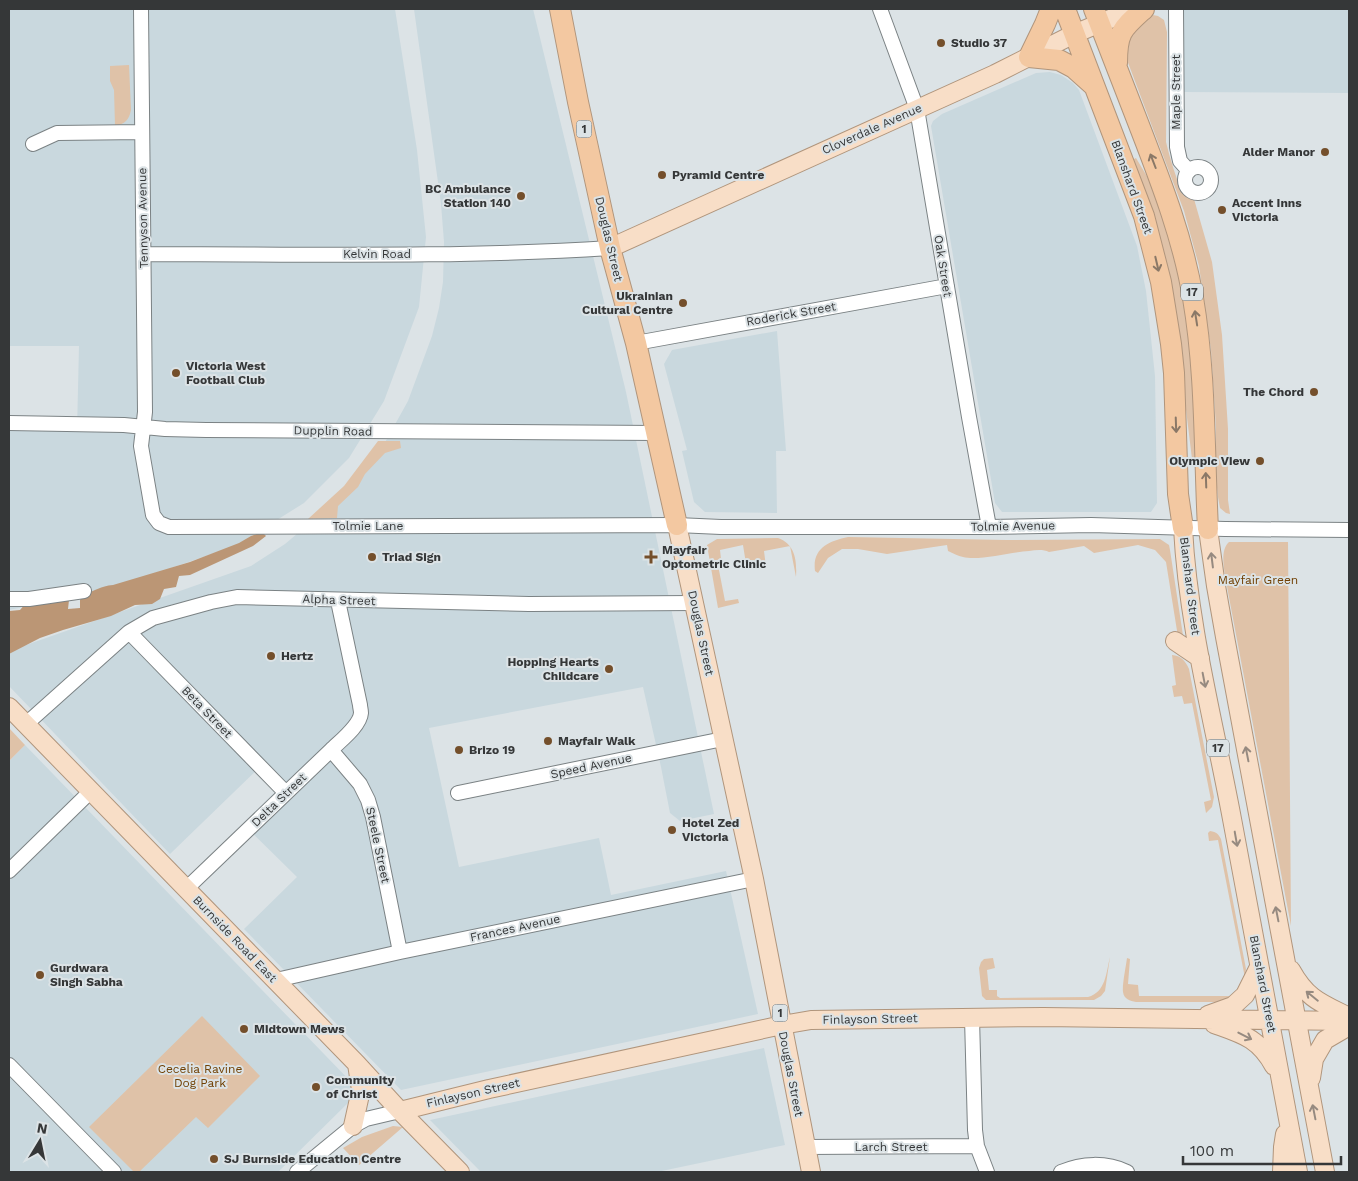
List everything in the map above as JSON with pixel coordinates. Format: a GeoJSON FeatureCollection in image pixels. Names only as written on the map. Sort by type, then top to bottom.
{"type":"FeatureCollection","features":[{"type":"Feature","properties":{"kind":"highway","name":"Douglas Street"},"geometry":{"type":"LineString","coordinates":[[560,9],[610,248],[636,342],[677,525]]}},
{"type":"Feature","properties":{"kind":"highway"},"geometry":{"type":"LineString","coordinates":[[1051,9],[1029,57],[1059,60],[1074,68],[1095,86]]}},
{"type":"Feature","properties":{"kind":"highway","name":"Blanshard Street"},"geometry":{"type":"LineString","coordinates":[[1065,9],[1144,216],[1161,282],[1172,344],[1178,494],[1183,528]]}},
{"type":"Feature","properties":{"kind":"highway"},"geometry":{"type":"LineString","coordinates":[[1117,68],[1117,45],[1124,27],[1144,9]]}},
{"type":"Feature","properties":{"kind":"highway","name":"Blanshard Street"},"geometry":{"type":"LineString","coordinates":[[1097,16],[1173,215],[1193,297],[1202,362],[1208,528]]}},
{"type":"Feature","properties":{"kind":"main road","name":"Cloverdale Avenue"},"geometry":{"type":"LineString","coordinates":[[610,248],[1029,57],[1074,34],[1097,16],[1134,9]]}},
{"type":"Feature","properties":{"kind":"main road","name":"Douglas Street"},"geometry":{"type":"LineString","coordinates":[[677,525],[754,879],[811,1172]]}},
{"type":"Feature","properties":{"kind":"main road","name":"Blanshard Street"},"geometry":{"type":"LineString","coordinates":[[1183,528],[1188,585],[1200,658],[1298,1172]]}},
{"type":"Feature","properties":{"kind":"main road","name":"Blanshard Street"},"geometry":{"type":"LineString","coordinates":[[1208,528],[1224,637],[1325,1172]]}},
{"type":"Feature","properties":{"kind":"main road"},"geometry":{"type":"LineString","coordinates":[[1175,641],[1200,658]]}},
{"type":"Feature","properties":{"kind":"main road","name":"Burnside Road East"},"geometry":{"type":"LineString","coordinates":[[9,707],[276,980],[460,1172]]}},
{"type":"Feature","properties":{"kind":"main road"},"geometry":{"type":"LineString","coordinates":[[1286,962],[1298,984],[1312,997],[1349,1017]]}},
{"type":"Feature","properties":{"kind":"main road"},"geometry":{"type":"LineString","coordinates":[[1200,1018],[1233,1006],[1248,991],[1259,967]]}},
{"type":"Feature","properties":{"kind":"main road"},"geometry":{"type":"LineString","coordinates":[[1200,1018],[1242,1034],[1256,1042],[1264,1049],[1280,1078]]}},
{"type":"Feature","properties":{"kind":"main road","name":"Finlayson Street"},"geometry":{"type":"LineString","coordinates":[[400,1111],[782,1024],[811,1020],[1200,1018],[1269,1021],[1349,1021]]}},
{"type":"Feature","properties":{"kind":"main road"},"geometry":{"type":"LineString","coordinates":[[1309,1086],[1314,1059],[1325,1040],[1349,1026]]}},
{"type":"Feature","properties":{"kind":"main road"},"geometry":{"type":"LineString","coordinates":[[352,1126],[361,1090],[357,1064]]}},
{"type":"Feature","properties":{"kind":"main road"},"geometry":{"type":"LineString","coordinates":[[1282,1172],[1283,1147],[1288,1121]]}},
{"type":"Feature","properties":{"kind":"street","name":"Tennyson Avenue"},"geometry":{"type":"LineString","coordinates":[[141,9],[144,427]]}},
{"type":"Feature","properties":{"kind":"street","name":"Oak Street"},"geometry":{"type":"LineString","coordinates":[[880,9],[917,108],[988,527]]}},
{"type":"Feature","properties":{"kind":"street","name":"Maple Street"},"geometry":{"type":"LineString","coordinates":[[1176,9],[1176,147],[1180,161],[1189,171]]}},
{"type":"Feature","properties":{"kind":"street"},"geometry":{"type":"LineString","coordinates":[[33,144],[57,133],[142,132]]}},
{"type":"Feature","properties":{"kind":"street","name":"Kelvin Road"},"geometry":{"type":"LineString","coordinates":[[144,254],[432,254],[547,252],[610,248]]}},
{"type":"Feature","properties":{"kind":"street","name":"Roderick Street"},"geometry":{"type":"LineString","coordinates":[[636,342],[947,286]]}},
{"type":"Feature","properties":{"kind":"street","name":"Dupplin Road"},"geometry":{"type":"LineString","coordinates":[[9,423],[109,424],[165,429],[225,430],[657,433]]}},
{"type":"Feature","properties":{"kind":"street","name":"Tolmie Lane"},"geometry":{"type":"LineString","coordinates":[[144,427],[141,446],[153,515],[159,523],[169,527],[677,525]]}},
{"type":"Feature","properties":{"kind":"street","name":"Tolmie Avenue"},"geometry":{"type":"LineString","coordinates":[[677,525],[720,527],[988,527],[1066,525],[1349,530]]}},
{"type":"Feature","properties":{"kind":"street"},"geometry":{"type":"LineString","coordinates":[[9,599],[29,599],[84,591]]}},
{"type":"Feature","properties":{"kind":"street","name":"Alpha Street"},"geometry":{"type":"LineString","coordinates":[[25,725],[129,632],[153,618],[237,597],[338,601],[529,604],[695,603]]}},
{"type":"Feature","properties":{"kind":"street","name":"Delta Street"},"geometry":{"type":"LineString","coordinates":[[186,889],[359,721],[361,714],[360,705],[338,601]]}},
{"type":"Feature","properties":{"kind":"street","name":"Beta Street"},"geometry":{"type":"LineString","coordinates":[[129,632],[286,793]]}},
{"type":"Feature","properties":{"kind":"street","name":"Speed Avenue"},"geometry":{"type":"LineString","coordinates":[[458,793],[723,738]]}},
{"type":"Feature","properties":{"kind":"street","name":"Steele Street"},"geometry":{"type":"LineString","coordinates":[[331,750],[360,784],[368,800],[400,952]]}},
{"type":"Feature","properties":{"kind":"street"},"geometry":{"type":"LineString","coordinates":[[9,871],[90,791]]}},
{"type":"Feature","properties":{"kind":"street","name":"Frances Avenue"},"geometry":{"type":"LineString","coordinates":[[276,980],[400,952],[754,879]]}},
{"type":"Feature","properties":{"kind":"street"},"geometry":{"type":"LineString","coordinates":[[972,1018],[975,1130],[977,1146],[987,1172]]}},
{"type":"Feature","properties":{"kind":"street"},"geometry":{"type":"LineString","coordinates":[[9,1065],[114,1172]]}},
{"type":"Feature","properties":{"kind":"street"},"geometry":{"type":"LineString","coordinates":[[298,1172],[352,1126],[366,1119],[400,1111]]}},
{"type":"Feature","properties":{"kind":"street","name":"Larch Street"},"geometry":{"type":"LineString","coordinates":[[805,1147],[977,1146]]}},
{"type":"Feature","properties":{"kind":"street"},"geometry":{"type":"LineString","coordinates":[[1061,1172],[1095,1164],[1127,1172]]}},
{"type":"Feature","properties":{"kind":"shaded area"},"geometry":{"type":"Polygon","coordinates":[[[9,9],[395,9],[417,150],[426,237],[419,307],[384,401],[349,458],[304,503],[235,546],[116,587],[9,610],[9,429],[77,431],[79,346],[9,346],[9,9]]]}},
{"type":"Feature","properties":{"kind":"shaded area"},"geometry":{"type":"Polygon","coordinates":[[[414,9],[533,9],[626,392],[714,814],[680,821],[670,813],[643,687],[429,728],[459,867],[599,838],[611,895],[726,871],[758,1014],[401,1090],[244,929],[297,877],[243,824],[281,786],[262,765],[170,854],[9,686],[9,651],[251,566],[285,544],[342,496],[378,455],[408,401],[432,336],[443,282],[444,242],[441,204],[414,9]]]}},
{"type":"Feature","properties":{"kind":"shaded area"},"geometry":{"type":"Polygon","coordinates":[[[1184,9],[1349,9],[1349,93],[1184,92],[1184,9]]]}},
{"type":"Feature","properties":{"kind":"shaded area"},"geometry":{"type":"Polygon","coordinates":[[[1050,72],[1061,75],[1073,83],[1079,90],[1137,246],[1146,291],[1155,376],[1157,503],[1151,512],[1002,512],[995,503],[931,126],[933,121],[942,114],[1036,73],[1050,72]]]}},
{"type":"Feature","properties":{"kind":"shaded area"},"geometry":{"type":"Polygon","coordinates":[[[777,331],[786,451],[776,451],[777,513],[705,512],[694,502],[682,451],[687,450],[664,364],[672,350],[777,331]]]}},
{"type":"Feature","properties":{"kind":"shaded area"},"geometry":{"type":"Polygon","coordinates":[[[262,532],[266,536],[253,546],[190,575],[179,576],[176,587],[164,589],[160,599],[152,604],[135,605],[111,616],[40,638],[9,654],[9,611],[20,610],[26,603],[65,597],[69,600],[68,609],[80,608],[80,600],[84,594],[105,586],[190,562],[262,532]]]}},
{"type":"Feature","properties":{"kind":"shaded area"},"geometry":{"type":"Polygon","coordinates":[[[25,745],[355,1086],[351,1100],[278,1172],[9,1172],[9,761],[25,745]]]}},
{"type":"Feature","properties":{"kind":"shaded area"},"geometry":{"type":"Polygon","coordinates":[[[764,1048],[785,1145],[657,1172],[481,1172],[430,1120],[764,1048]]]}},
{"type":"Feature","properties":{"kind":"green space"},"geometry":{"type":"Polygon","coordinates":[[[1153,15],[1164,20],[1167,32],[1166,142],[1180,186],[1186,196],[1194,199],[1212,262],[1222,335],[1228,429],[1228,500],[1230,514],[1220,508],[1218,497],[1211,350],[1199,266],[1184,211],[1127,60],[1128,45],[1132,33],[1141,23],[1153,15]]]}},
{"type":"Feature","properties":{"kind":"green space"},"geometry":{"type":"Polygon","coordinates":[[[129,65],[131,110],[126,121],[115,126],[114,90],[110,81],[110,66],[129,65]]]}},
{"type":"Feature","properties":{"kind":"green space"},"geometry":{"type":"Polygon","coordinates":[[[1136,158],[1151,183],[1161,207],[1178,272],[1192,358],[1195,460],[1192,459],[1185,401],[1132,160],[1136,158]]]}},
{"type":"Feature","properties":{"kind":"green space"},"geometry":{"type":"Polygon","coordinates":[[[378,441],[400,441],[401,448],[385,453],[365,474],[358,487],[338,506],[337,518],[308,519],[344,486],[378,441]]]}},
{"type":"Feature","properties":{"kind":"green space"},"geometry":{"type":"Polygon","coordinates":[[[848,537],[1006,540],[1160,539],[1169,545],[1184,642],[1178,637],[1166,562],[1155,550],[1138,545],[1094,553],[1084,546],[1049,552],[1037,550],[970,558],[961,557],[948,551],[947,545],[887,554],[858,549],[842,549],[828,558],[818,573],[815,571],[816,557],[819,551],[828,543],[848,537]]]}},
{"type":"Feature","properties":{"kind":"green space"},"geometry":{"type":"Polygon","coordinates":[[[778,538],[790,546],[764,551],[766,567],[747,570],[743,545],[720,550],[721,559],[717,560],[725,601],[738,599],[739,603],[718,608],[707,545],[717,539],[778,538]]]}},
{"type":"Feature","properties":{"kind":"green space","name":"Mayfair Green"},"geometry":{"type":"Polygon","coordinates":[[[1229,542],[1288,542],[1291,926],[1225,572],[1223,558],[1229,542]]]}},
{"type":"Feature","properties":{"kind":"green space"},"geometry":{"type":"Polygon","coordinates":[[[790,547],[794,553],[796,577],[790,547]]]}},
{"type":"Feature","properties":{"kind":"green space"},"geometry":{"type":"Polygon","coordinates":[[[1172,655],[1182,659],[1189,669],[1214,797],[1212,807],[1206,813],[1204,802],[1211,800],[1192,703],[1184,704],[1182,696],[1174,697],[1172,686],[1176,685],[1172,655]]]}},
{"type":"Feature","properties":{"kind":"green space"},"geometry":{"type":"Polygon","coordinates":[[[9,728],[25,745],[9,761],[9,728]]]}},
{"type":"Feature","properties":{"kind":"green space"},"geometry":{"type":"Polygon","coordinates":[[[1210,831],[1217,834],[1221,839],[1246,969],[1245,978],[1218,840],[1209,841],[1208,833],[1210,831]]]}},
{"type":"Feature","properties":{"kind":"green space"},"geometry":{"type":"Polygon","coordinates":[[[1110,957],[1105,991],[1094,1000],[986,1000],[982,996],[979,968],[984,959],[993,958],[995,968],[987,970],[989,990],[997,990],[997,996],[1000,998],[1088,997],[1094,995],[1102,986],[1110,957]]]}},
{"type":"Feature","properties":{"kind":"green space"},"geometry":{"type":"Polygon","coordinates":[[[1127,958],[1130,959],[1128,984],[1138,985],[1139,996],[1233,996],[1223,1002],[1132,1001],[1126,998],[1123,992],[1127,958]]]}},
{"type":"Feature","properties":{"kind":"green space","name":"Cecelia Ravine Dog Park"},"geometry":{"type":"Polygon","coordinates":[[[202,1016],[260,1076],[208,1128],[196,1117],[139,1172],[134,1172],[89,1127],[202,1016]]]}},
{"type":"Feature","properties":{"kind":"green space"},"geometry":{"type":"Polygon","coordinates":[[[393,1126],[403,1127],[359,1165],[343,1148],[362,1137],[393,1126]]]}},
{"type":"Feature","properties":{"kind":"place","name":"Studio 37"},"geometry":{"type":"Point","coordinates":[941,43]}},
{"type":"Feature","properties":{"kind":"place","name":"Alder Manor"},"geometry":{"type":"Point","coordinates":[1325,152]}},
{"type":"Feature","properties":{"kind":"place","name":"Pyramid Centre"},"geometry":{"type":"Point","coordinates":[662,175]}},
{"type":"Feature","properties":{"kind":"place","name":"BC Ambulance Station 140"},"geometry":{"type":"Point","coordinates":[521,196]}},
{"type":"Feature","properties":{"kind":"place","name":"Accent Inns Victoria"},"geometry":{"type":"Point","coordinates":[1222,210]}},
{"type":"Feature","properties":{"kind":"place","name":"Ukrainian Cultural Centre"},"geometry":{"type":"Point","coordinates":[683,303]}},
{"type":"Feature","properties":{"kind":"place","name":"Victoria West Football Club"},"geometry":{"type":"Point","coordinates":[176,373]}},
{"type":"Feature","properties":{"kind":"place","name":"The Chord"},"geometry":{"type":"Point","coordinates":[1314,392]}},
{"type":"Feature","properties":{"kind":"place","name":"Olympic View"},"geometry":{"type":"Point","coordinates":[1260,461]}},
{"type":"Feature","properties":{"kind":"place","name":"Triad Sign"},"geometry":{"type":"Point","coordinates":[372,557]}},
{"type":"Feature","properties":{"kind":"place","name":"Mayfair Optometric Clinic"},"geometry":{"type":"Point","coordinates":[651,557]}},
{"type":"Feature","properties":{"kind":"place","name":"Hertz"},"geometry":{"type":"Point","coordinates":[271,656]}},
{"type":"Feature","properties":{"kind":"place","name":"Hopping Hearts Childcare"},"geometry":{"type":"Point","coordinates":[609,669]}},
{"type":"Feature","properties":{"kind":"place","name":"Mayfair Walk"},"geometry":{"type":"Point","coordinates":[548,741]}},
{"type":"Feature","properties":{"kind":"place","name":"Brizo 19"},"geometry":{"type":"Point","coordinates":[459,750]}},
{"type":"Feature","properties":{"kind":"place","name":"Hotel Zed Victoria"},"geometry":{"type":"Point","coordinates":[672,830]}},
{"type":"Feature","properties":{"kind":"place","name":"Gurdwara Singh Sabha"},"geometry":{"type":"Point","coordinates":[40,975]}},
{"type":"Feature","properties":{"kind":"place","name":"Midtown Mews"},"geometry":{"type":"Point","coordinates":[244,1029]}},
{"type":"Feature","properties":{"kind":"place","name":"Community of Christ"},"geometry":{"type":"Point","coordinates":[316,1087]}},
{"type":"Feature","properties":{"kind":"place","name":"SJ Burnside Education Centre"},"geometry":{"type":"Point","coordinates":[214,1159]}}]}
